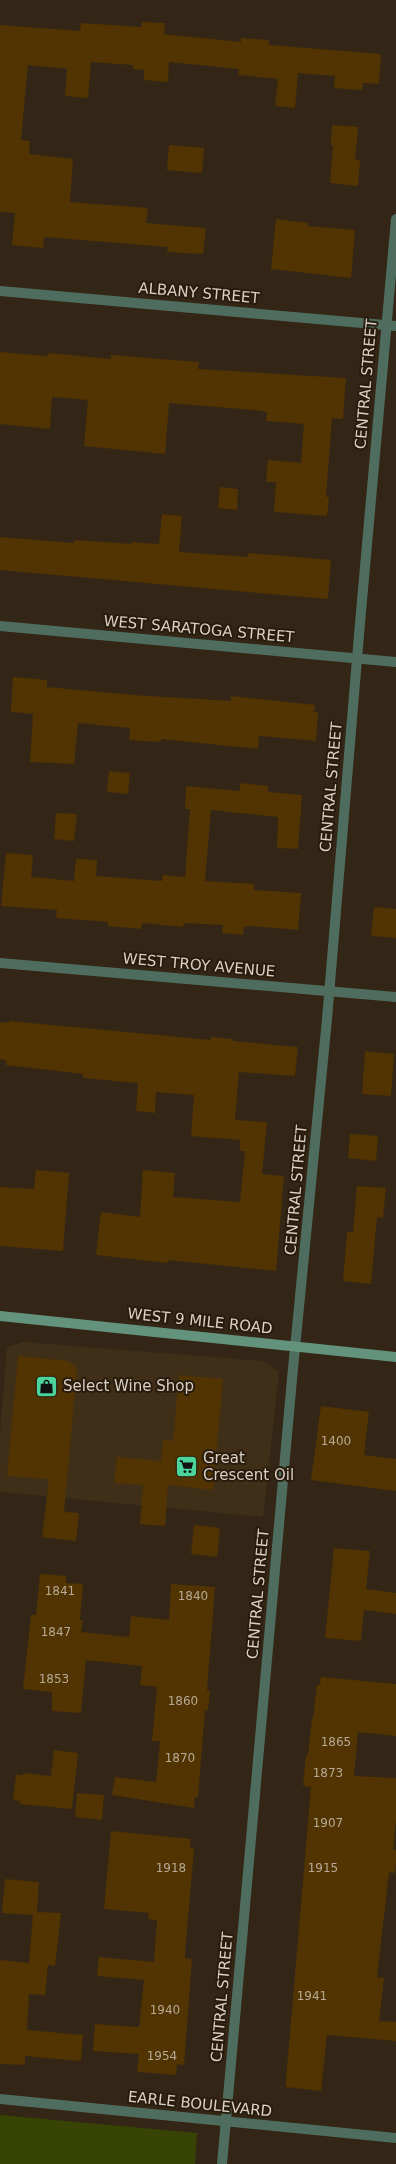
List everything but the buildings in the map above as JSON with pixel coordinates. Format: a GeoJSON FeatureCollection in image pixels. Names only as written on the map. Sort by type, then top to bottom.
{"type":"FeatureCollection","features":[{"type":"Feature","properties":{"kind":"main road","name":"WEST 9 MILE ROAD"},"geometry":{"type":"LineString","coordinates":[[0,1316],[396,1357]]}},
{"type":"Feature","properties":{"kind":"street","name":"CENTRAL STREET"},"geometry":{"type":"LineString","coordinates":[[222,2164],[329,992],[357,658],[391,325],[396,219]]}},
{"type":"Feature","properties":{"kind":"street","name":"ALBANY STREET"},"geometry":{"type":"LineString","coordinates":[[0,291],[391,325]]}},
{"type":"Feature","properties":{"kind":"street","name":"WEST SARATOGA STREET"},"geometry":{"type":"LineString","coordinates":[[0,626],[396,662]]}},
{"type":"Feature","properties":{"kind":"street","name":"WEST TROY AVENUE"},"geometry":{"type":"LineString","coordinates":[[0,962],[396,998]]}},
{"type":"Feature","properties":{"kind":"street","name":"EARLE BOULEVARD"},"geometry":{"type":"LineString","coordinates":[[0,2099],[396,2138]]}},
{"type":"Feature","properties":{"kind":"shaded area"},"geometry":{"type":"Polygon","coordinates":[[[23,1342],[263,1361],[279,1372],[263,1517],[0,1492],[0,1434],[7,1347],[23,1342]]]}},
{"type":"Feature","properties":{"kind":"green space"},"geometry":{"type":"Polygon","coordinates":[[[0,2115],[197,2133],[195,2164],[0,2164],[0,2115]]]}},
{"type":"Feature","properties":{"kind":"place","name":"Select Wine Shop"},"geometry":{"type":"Point","coordinates":[47,1386]}},
{"type":"Feature","properties":{"kind":"place","name":"Great Crescent Oil"},"geometry":{"type":"Point","coordinates":[187,1467]}}]}
